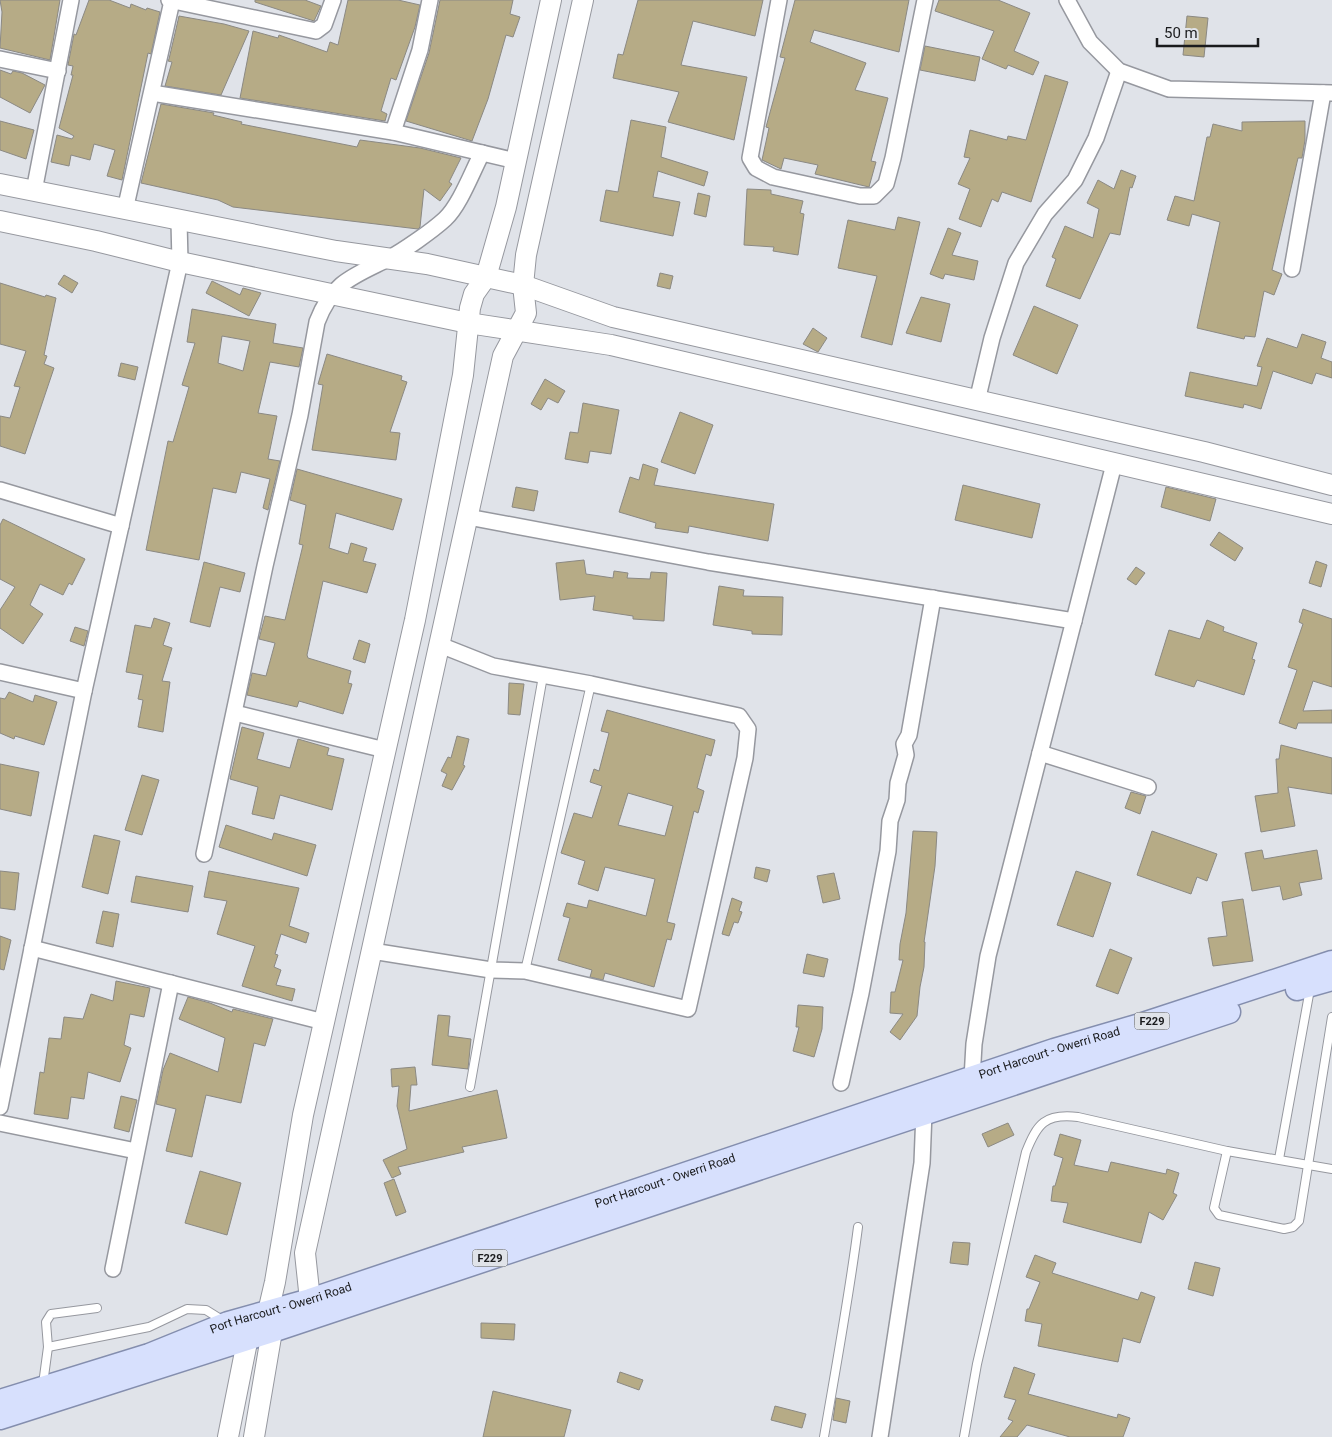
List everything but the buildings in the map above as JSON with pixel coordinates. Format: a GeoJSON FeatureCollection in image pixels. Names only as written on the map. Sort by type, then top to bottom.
{"type":"FeatureCollection","features":[{"type":"Feature","properties":{"kind":"main road","name":"Port Harcourt - Owerri Road"},"geometry":{"type":"LineString","coordinates":[[0,1418],[248,1337],[270,1321],[310,1300],[1054,1050],[1140,1025],[1332,962]]}},
{"type":"Feature","properties":{"kind":"main road","name":"Port Harcourt - Owerri Road"},"geometry":{"type":"LineString","coordinates":[[0,1401],[149,1355],[228,1323],[270,1321],[924,1112],[1322,982]]}},
{"type":"Feature","properties":{"kind":"street"},"geometry":{"type":"LineString","coordinates":[[34,191],[72,0]]}},
{"type":"Feature","properties":{"kind":"street"},"geometry":{"type":"LineString","coordinates":[[125,210],[152,93],[170,0],[236,7],[316,31],[324,25],[333,0]]}},
{"type":"Feature","properties":{"kind":"street"},"geometry":{"type":"LineString","coordinates":[[393,132],[420,50],[430,0]]}},
{"type":"Feature","properties":{"kind":"street"},"geometry":{"type":"LineString","coordinates":[[254,1437],[270,1321],[303,1114],[415,620],[463,374],[468,323],[474,294],[486,277],[516,161],[551,0]]}},
{"type":"Feature","properties":{"kind":"street"},"geometry":{"type":"LineString","coordinates":[[310,1300],[305,1253],[503,356],[526,313],[523,284],[526,255],[583,0]]}},
{"type":"Feature","properties":{"kind":"street"},"geometry":{"type":"LineString","coordinates":[[779,0],[750,158],[756,168],[774,176],[860,196],[874,196],[886,184],[893,158],[926,0]]}},
{"type":"Feature","properties":{"kind":"street"},"geometry":{"type":"LineString","coordinates":[[1067,0],[1090,42],[1119,71],[1169,89],[1327,93],[1292,269]]}},
{"type":"Feature","properties":{"kind":"street"},"geometry":{"type":"LineString","coordinates":[[0,59],[58,71]]}},
{"type":"Feature","properties":{"kind":"street"},"geometry":{"type":"LineString","coordinates":[[977,402],[992,338],[1016,263],[1045,214],[1075,180],[1096,138],[1119,71]]}},
{"type":"Feature","properties":{"kind":"street"},"geometry":{"type":"LineString","coordinates":[[152,93],[393,132],[516,161]]}},
{"type":"Feature","properties":{"kind":"street"},"geometry":{"type":"LineString","coordinates":[[204,854],[265,566],[300,415],[317,322],[330,295],[354,274],[390,258],[446,219],[460,197],[482,153]]}},
{"type":"Feature","properties":{"kind":"street"},"geometry":{"type":"LineString","coordinates":[[0,184],[336,252],[427,264],[523,284],[613,317],[977,402],[1204,452],[1332,485]]}},
{"type":"Feature","properties":{"kind":"street"},"geometry":{"type":"LineString","coordinates":[[0,221],[330,295],[468,323],[611,345],[1332,514]]}},
{"type":"Feature","properties":{"kind":"street"},"geometry":{"type":"LineString","coordinates":[[0,1107],[5,1057],[32,948],[84,691],[180,262],[179,221]]}},
{"type":"Feature","properties":{"kind":"street"},"geometry":{"type":"LineString","coordinates":[[972,1079],[974,1044],[988,956],[1114,464]]}},
{"type":"Feature","properties":{"kind":"street"},"geometry":{"type":"LineString","coordinates":[[0,490],[121,526]]}},
{"type":"Feature","properties":{"kind":"street"},"geometry":{"type":"LineString","coordinates":[[468,517],[708,562],[1074,621]]}},
{"type":"Feature","properties":{"kind":"street"},"geometry":{"type":"LineString","coordinates":[[841,1083],[862,993],[888,851],[890,821],[897,800],[898,782],[906,754],[904,744],[909,735],[933,598]]}},
{"type":"Feature","properties":{"kind":"street"},"geometry":{"type":"LineString","coordinates":[[372,951],[491,970],[525,971],[688,1009],[745,758],[748,729],[739,716],[591,684],[493,666],[440,645]]}},
{"type":"Feature","properties":{"kind":"street"},"geometry":{"type":"LineString","coordinates":[[0,672],[84,691]]}},
{"type":"Feature","properties":{"kind":"street"},"geometry":{"type":"LineString","coordinates":[[235,713],[385,750]]}},
{"type":"Feature","properties":{"kind":"street"},"geometry":{"type":"LineString","coordinates":[[1040,753],[1148,787]]}},
{"type":"Feature","properties":{"kind":"street"},"geometry":{"type":"LineString","coordinates":[[32,948],[324,1022]]}},
{"type":"Feature","properties":{"kind":"street"},"geometry":{"type":"LineString","coordinates":[[113,1269],[171,983]]}},
{"type":"Feature","properties":{"kind":"street"},"geometry":{"type":"LineString","coordinates":[[880,1437],[922,1163],[924,1112]]}},
{"type":"Feature","properties":{"kind":"street"},"geometry":{"type":"LineString","coordinates":[[0,1123],[136,1151]]}},
{"type":"Feature","properties":{"kind":"street"},"geometry":{"type":"LineString","coordinates":[[228,1437],[248,1337]]}},
{"type":"Feature","properties":{"kind":"lane"},"geometry":{"type":"LineString","coordinates":[[470,1086],[543,676]]}},
{"type":"Feature","properties":{"kind":"lane"},"geometry":{"type":"LineString","coordinates":[[525,971],[591,684]]}},
{"type":"Feature","properties":{"kind":"lane"},"geometry":{"type":"LineString","coordinates":[[1279,1159],[1322,982]]}},
{"type":"Feature","properties":{"kind":"lane"},"geometry":{"type":"LineString","coordinates":[[1226,1151],[1214,1208],[1219,1215],[1284,1229],[1293,1227],[1299,1221],[1332,1017]]}},
{"type":"Feature","properties":{"kind":"lane"},"geometry":{"type":"LineString","coordinates":[[964,1437],[977,1364],[1026,1152],[1034,1130],[1048,1120],[1061,1115],[1226,1151],[1332,1169]]}},
{"type":"Feature","properties":{"kind":"lane"},"geometry":{"type":"LineString","coordinates":[[824,1437],[837,1352],[852,1278],[858,1227]]}},
{"type":"Feature","properties":{"kind":"lane"},"geometry":{"type":"LineString","coordinates":[[42,1388],[48,1347],[46,1322],[51,1314],[97,1308]]}},
{"type":"Feature","properties":{"kind":"lane"},"geometry":{"type":"LineString","coordinates":[[48,1347],[149,1327],[188,1309],[206,1310],[228,1323]]}}]}
